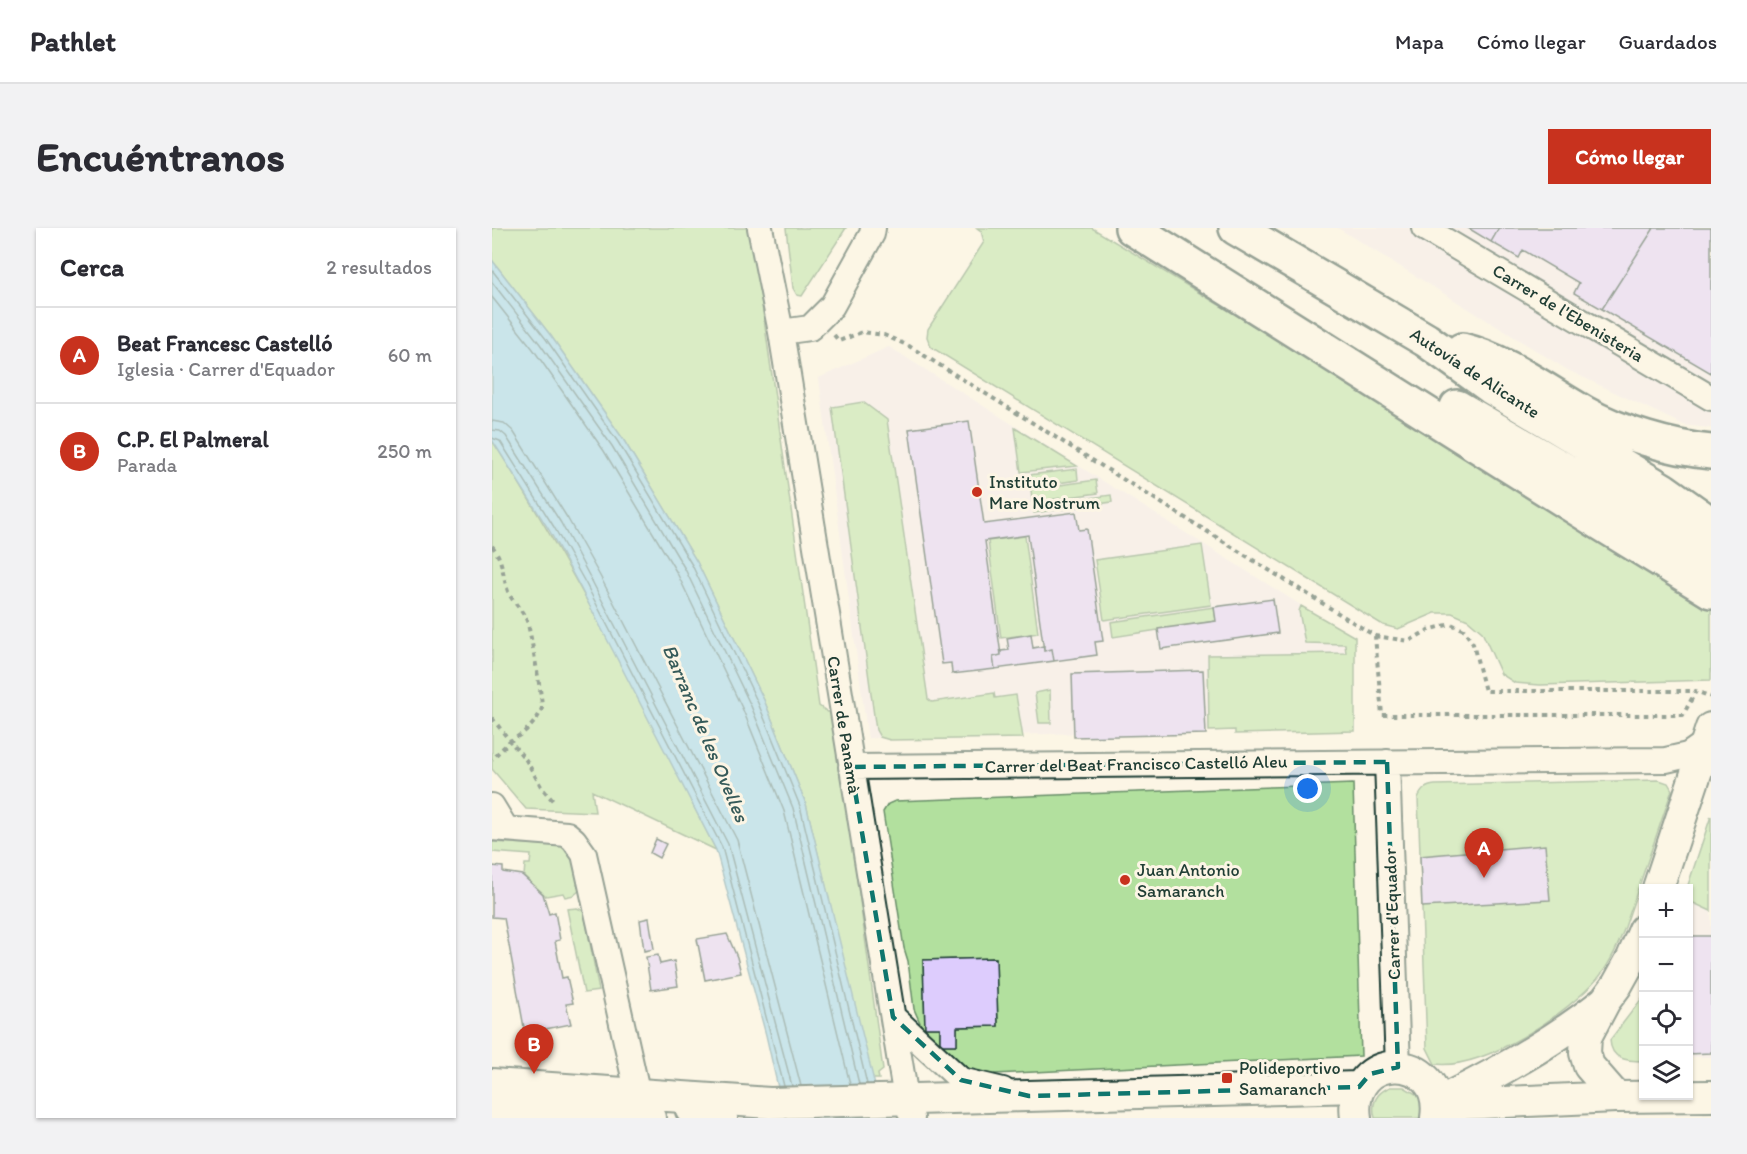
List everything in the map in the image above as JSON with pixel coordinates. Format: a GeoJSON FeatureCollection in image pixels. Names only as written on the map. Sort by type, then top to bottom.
{"type":"FeatureCollection","features":[{"type":"Feature","properties":{"kind":"highway"},"geometry":{"type":"LineString","coordinates":[[1132,228],[1711,591]]}},
{"type":"Feature","properties":{"kind":"highway","name":"Autovía de Alicante"},"geometry":{"type":"LineString","coordinates":[[1236,228],[1426,340],[1491,387],[1663,490],[1711,524]]}},
{"type":"Feature","properties":{"kind":"highway"},"geometry":{"type":"LineString","coordinates":[[1163,246],[1307,320],[1711,555]]}},
{"type":"Feature","properties":{"kind":"highway"},"geometry":{"type":"LineString","coordinates":[[1426,340],[1482,355],[1614,428],[1688,450],[1711,452]]}},
{"type":"Feature","properties":{"kind":"highway"},"geometry":{"type":"LineString","coordinates":[[1663,490],[1711,515]]}},
{"type":"Feature","properties":{"kind":"street","name":"Carrer de Panamà"},"geometry":{"type":"LineString","coordinates":[[760,228],[781,332],[909,1108]]}},
{"type":"Feature","properties":{"kind":"street"},"geometry":{"type":"LineString","coordinates":[[781,332],[810,328],[832,306],[872,234],[873,228]]}},
{"type":"Feature","properties":{"kind":"street","name":"Carrer de l'Ebenisteria"},"geometry":{"type":"LineString","coordinates":[[1424,228],[1711,398]]}},
{"type":"Feature","properties":{"kind":"street"},"geometry":{"type":"LineString","coordinates":[[1659,884],[1708,736]]}},
{"type":"Feature","properties":{"kind":"street","name":"Carrer del Beat Francisco Castelló Aleu"},"geometry":{"type":"LineString","coordinates":[[851,767],[1666,760],[1688,755],[1708,736]]}},
{"type":"Feature","properties":{"kind":"street","name":"Carrer d'Equador"},"geometry":{"type":"LineString","coordinates":[[1387,762],[1398,1067]]}},
{"type":"Feature","properties":{"kind":"street"},"geometry":{"type":"LineString","coordinates":[[492,806],[499,829],[567,834],[584,854],[644,1107]]}},
{"type":"Feature","properties":{"kind":"street"},"geometry":{"type":"LineString","coordinates":[[1616,1097],[1589,1066],[1585,1053],[1587,1037],[1605,1001],[1632,958],[1641,938]]}},
{"type":"Feature","properties":{"kind":"street"},"geometry":{"type":"LineString","coordinates":[[1438,1108],[1553,1039],[1605,1001]]}},
{"type":"Feature","properties":{"kind":"street"},"geometry":{"type":"LineString","coordinates":[[893,1017],[961,1080],[1029,1096]]}},
{"type":"Feature","properties":{"kind":"street"},"geometry":{"type":"LineString","coordinates":[[1356,1118],[1354,1105],[1359,1088],[1370,1074],[1385,1067],[1408,1067],[1424,1076],[1436,1092],[1438,1108]]}},
{"type":"Feature","properties":{"kind":"street"},"geometry":{"type":"LineString","coordinates":[[492,1084],[667,1110],[716,1113],[725,1118]]}},
{"type":"Feature","properties":{"kind":"street"},"geometry":{"type":"LineString","coordinates":[[492,1107],[644,1107],[770,1103],[909,1108],[1029,1096],[1359,1088]]}},
{"type":"Feature","properties":{"kind":"street"},"geometry":{"type":"LineString","coordinates":[[1438,1108],[1616,1097],[1711,1096]]}},
{"type":"Feature","properties":{"kind":"path"},"geometry":{"type":"LineString","coordinates":[[819,319],[839,341],[862,332],[884,335],[909,346],[1375,636],[1409,641],[1428,630],[1451,624],[1464,630],[1473,644],[1485,691],[1696,691],[1711,697]]}},
{"type":"Feature","properties":{"kind":"path"},"geometry":{"type":"LineString","coordinates":[[492,546],[500,555],[509,593],[526,620],[532,637],[542,706],[534,722],[492,759]]}},
{"type":"Feature","properties":{"kind":"path"},"geometry":{"type":"LineString","coordinates":[[1375,636],[1382,715],[1683,715],[1696,691]]}},
{"type":"Feature","properties":{"kind":"path"},"geometry":{"type":"LineString","coordinates":[[492,718],[526,760],[542,788],[554,802]]}},
{"type":"Feature","properties":{"kind":"highlighted area"},"geometry":{"type":"Polygon","coordinates":[[[1387,762],[1398,1067],[1370,1074],[1359,1087],[1029,1096],[961,1080],[893,1017],[851,767],[1387,762]]]}},
{"type":"Feature","properties":{"kind":"shaded area"},"geometry":{"type":"Polygon","coordinates":[[[1338,228],[1711,228],[1711,428],[1684,425],[1568,370],[1338,228]]]}},
{"type":"Feature","properties":{"kind":"shaded area","name":"Instituto Mare Nostrum"},"geometry":{"type":"Polygon","coordinates":[[[889,347],[1345,633],[1349,727],[868,738],[819,378],[889,347]]]}},
{"type":"Feature","properties":{"kind":"shaded area"},"geometry":{"type":"Polygon","coordinates":[[[1711,814],[1711,1057],[1693,1057],[1693,884],[1687,884],[1711,814]]]}},
{"type":"Feature","properties":{"kind":"green space"},"geometry":{"type":"Polygon","coordinates":[[[492,228],[751,228],[819,706],[835,717],[883,1070],[878,1074],[879,1079],[872,1079],[806,804],[764,700],[697,562],[623,439],[551,336],[492,260],[492,228]]]}},
{"type":"Feature","properties":{"kind":"green space"},"geometry":{"type":"Polygon","coordinates":[[[786,228],[846,228],[802,296],[797,295],[793,288],[786,228]]]}},
{"type":"Feature","properties":{"kind":"green space"},"geometry":{"type":"Polygon","coordinates":[[[977,228],[1092,228],[1350,384],[1711,610],[1711,680],[1540,685],[1515,683],[1501,674],[1482,632],[1468,620],[1452,613],[1435,613],[1398,629],[1383,625],[931,347],[927,337],[928,329],[984,242],[981,231],[977,228]]]}},
{"type":"Feature","properties":{"kind":"green space"},"geometry":{"type":"Polygon","coordinates":[[[863,402],[887,420],[928,699],[932,702],[994,693],[995,698],[1016,695],[1023,738],[890,740],[880,737],[876,730],[832,407],[863,402]]]}},
{"type":"Feature","properties":{"kind":"green space"},"geometry":{"type":"Polygon","coordinates":[[[1015,428],[1077,466],[1021,472],[1015,428]]]}},
{"type":"Feature","properties":{"kind":"green space"},"geometry":{"type":"Polygon","coordinates":[[[492,440],[582,591],[716,850],[592,791],[595,812],[526,809],[492,769],[492,440]]]}},
{"type":"Feature","properties":{"kind":"green space"},"geometry":{"type":"Polygon","coordinates":[[[1077,469],[1078,480],[1030,487],[1029,475],[1077,469]]]}},
{"type":"Feature","properties":{"kind":"green space"},"geometry":{"type":"Polygon","coordinates":[[[1096,480],[1098,493],[1032,502],[1031,489],[1096,480]]]}},
{"type":"Feature","properties":{"kind":"green space"},"geometry":{"type":"Polygon","coordinates":[[[1111,495],[1112,502],[1034,513],[1033,506],[1111,495]]]}},
{"type":"Feature","properties":{"kind":"green space"},"geometry":{"type":"Polygon","coordinates":[[[1025,536],[1038,633],[1001,638],[988,541],[1025,536]]]}},
{"type":"Feature","properties":{"kind":"green space"},"geometry":{"type":"Polygon","coordinates":[[[1202,545],[1211,605],[1104,620],[1095,560],[1202,545]]]}},
{"type":"Feature","properties":{"kind":"green space"},"geometry":{"type":"Polygon","coordinates":[[[1301,606],[1355,637],[1355,731],[1235,734],[1235,730],[1209,731],[1208,655],[1346,653],[1345,644],[1305,643],[1299,611],[1301,606]]]}},
{"type":"Feature","properties":{"kind":"green space"},"geometry":{"type":"Polygon","coordinates":[[[1214,607],[1216,621],[1113,637],[1111,622],[1214,607]]]}},
{"type":"Feature","properties":{"kind":"green space"},"geometry":{"type":"Polygon","coordinates":[[[1050,690],[1051,723],[1039,723],[1035,693],[1050,690]]]}},
{"type":"Feature","properties":{"kind":"green space"},"geometry":{"type":"Polygon","coordinates":[[[1659,780],[1668,783],[1672,790],[1625,927],[1611,959],[1599,977],[1547,1022],[1501,1049],[1455,1063],[1435,1064],[1427,1048],[1418,798],[1427,787],[1659,780]]]}},
{"type":"Feature","properties":{"kind":"green space","name":"Juan Antonio Samaranch"},"geometry":{"type":"Polygon","coordinates":[[[1353,784],[1361,1056],[994,1074],[966,1069],[924,1032],[914,1009],[883,812],[888,804],[895,801],[1353,784]],[[996,958],[923,960],[925,1028],[940,1028],[940,1045],[957,1045],[957,1027],[998,1026],[996,958]]]}},
{"type":"Feature","properties":{"kind":"green space"},"geometry":{"type":"Polygon","coordinates":[[[1711,816],[1711,911],[1693,903],[1693,884],[1688,884],[1711,816]]]}},
{"type":"Feature","properties":{"kind":"green space"},"geometry":{"type":"Polygon","coordinates":[[[492,842],[563,846],[573,856],[580,890],[574,895],[565,897],[563,893],[546,896],[524,876],[525,864],[530,864],[531,855],[492,852],[492,842]]]}},
{"type":"Feature","properties":{"kind":"green space"},"geometry":{"type":"Polygon","coordinates":[[[577,908],[584,911],[599,991],[584,993],[567,909],[577,908]]]}},
{"type":"Feature","properties":{"kind":"green space"},"geometry":{"type":"Polygon","coordinates":[[[1639,1002],[1639,1061],[1621,1058],[1613,1052],[1610,1040],[1639,1002]]]}},
{"type":"Feature","properties":{"kind":"green space"},"geometry":{"type":"Polygon","coordinates":[[[1390,1087],[1404,1087],[1421,1097],[1423,1118],[1375,1118],[1374,1104],[1381,1092],[1390,1087]]]}},
{"type":"Feature","properties":{"kind":"water","name":"Barranc de les Ovelles"},"geometry":{"type":"Polygon","coordinates":[[[492,260],[551,336],[623,439],[697,562],[764,700],[806,804],[883,1118],[785,1118],[766,1035],[716,850],[549,530],[492,440],[492,260]]]}},
{"type":"Feature","properties":{"kind":"building"},"geometry":{"type":"Polygon","coordinates":[[[1468,228],[1499,228],[1491,242],[1468,228]]]}},
{"type":"Feature","properties":{"kind":"building"},"geometry":{"type":"Polygon","coordinates":[[[1499,228],[1654,228],[1602,309],[1574,293],[1579,283],[1523,250],[1519,258],[1491,242],[1499,228]]]}},
{"type":"Feature","properties":{"kind":"building"},"geometry":{"type":"Polygon","coordinates":[[[1654,228],[1711,228],[1711,373],[1602,309],[1654,228]]]}},
{"type":"Feature","properties":{"kind":"building"},"geometry":{"type":"Polygon","coordinates":[[[969,421],[984,524],[1076,512],[1079,530],[1087,529],[1103,641],[1095,642],[1097,655],[1054,661],[1052,649],[1044,651],[1028,535],[985,541],[1001,655],[993,657],[995,669],[952,674],[951,663],[942,664],[909,429],[969,421]]]}},
{"type":"Feature","properties":{"kind":"building"},"geometry":{"type":"Polygon","coordinates":[[[1273,599],[1278,633],[1161,649],[1158,629],[1216,621],[1214,607],[1273,599]]]}},
{"type":"Feature","properties":{"kind":"building"},"geometry":{"type":"Polygon","coordinates":[[[1031,634],[1033,648],[1044,646],[1044,651],[1052,649],[1054,661],[995,669],[993,657],[1001,655],[1001,651],[1009,650],[1007,638],[1031,634]]]}},
{"type":"Feature","properties":{"kind":"building"},"geometry":{"type":"Polygon","coordinates":[[[1203,670],[1206,734],[1074,737],[1072,674],[1203,670]]]}},
{"type":"Feature","properties":{"kind":"building"},"geometry":{"type":"Polygon","coordinates":[[[656,839],[666,844],[659,858],[650,853],[656,839]]]}},
{"type":"Feature","properties":{"kind":"building"},"geometry":{"type":"Polygon","coordinates":[[[1545,845],[1550,900],[1422,907],[1420,856],[1545,845]]]}},
{"type":"Feature","properties":{"kind":"building"},"geometry":{"type":"Polygon","coordinates":[[[492,866],[503,867],[503,872],[522,875],[543,894],[549,914],[555,912],[560,940],[555,941],[562,978],[567,977],[573,1003],[566,1004],[571,1024],[525,1033],[504,918],[492,917],[492,866]]]}},
{"type":"Feature","properties":{"kind":"building"},"geometry":{"type":"Polygon","coordinates":[[[649,918],[654,949],[644,951],[640,920],[649,918]]]}},
{"type":"Feature","properties":{"kind":"building"},"geometry":{"type":"Polygon","coordinates":[[[727,934],[741,973],[705,980],[697,939],[727,934]]]}},
{"type":"Feature","properties":{"kind":"building"},"geometry":{"type":"Polygon","coordinates":[[[1693,936],[1711,936],[1711,1053],[1693,1054],[1693,936]]]}},
{"type":"Feature","properties":{"kind":"building"},"geometry":{"type":"Polygon","coordinates":[[[658,955],[660,964],[674,961],[678,986],[651,990],[646,957],[658,955]]]}},
{"type":"Feature","properties":{"kind":"building"},"geometry":{"type":"Polygon","coordinates":[[[996,958],[998,1026],[957,1027],[957,1045],[940,1045],[940,1028],[925,1028],[923,960],[996,958]]]}},
{"type":"Feature","properties":{"kind":"place","name":"Instituto Mare Nostrum"},"geometry":{"type":"Point","coordinates":[977,492]}},
{"type":"Feature","properties":{"kind":"place","name":"Beat Francesc Castelló"},"geometry":{"type":"Point","coordinates":[1484,878]}},
{"type":"Feature","properties":{"kind":"place","name":"Juan Antonio Samaranch"},"geometry":{"type":"Point","coordinates":[1125,880]}},
{"type":"Feature","properties":{"kind":"place","name":"C.P. El Palmeral"},"geometry":{"type":"Point","coordinates":[534,1074]}},
{"type":"Feature","properties":{"kind":"place","name":"Polideportivo Samaranch"},"geometry":{"type":"Point","coordinates":[1227,1078]}}]}
